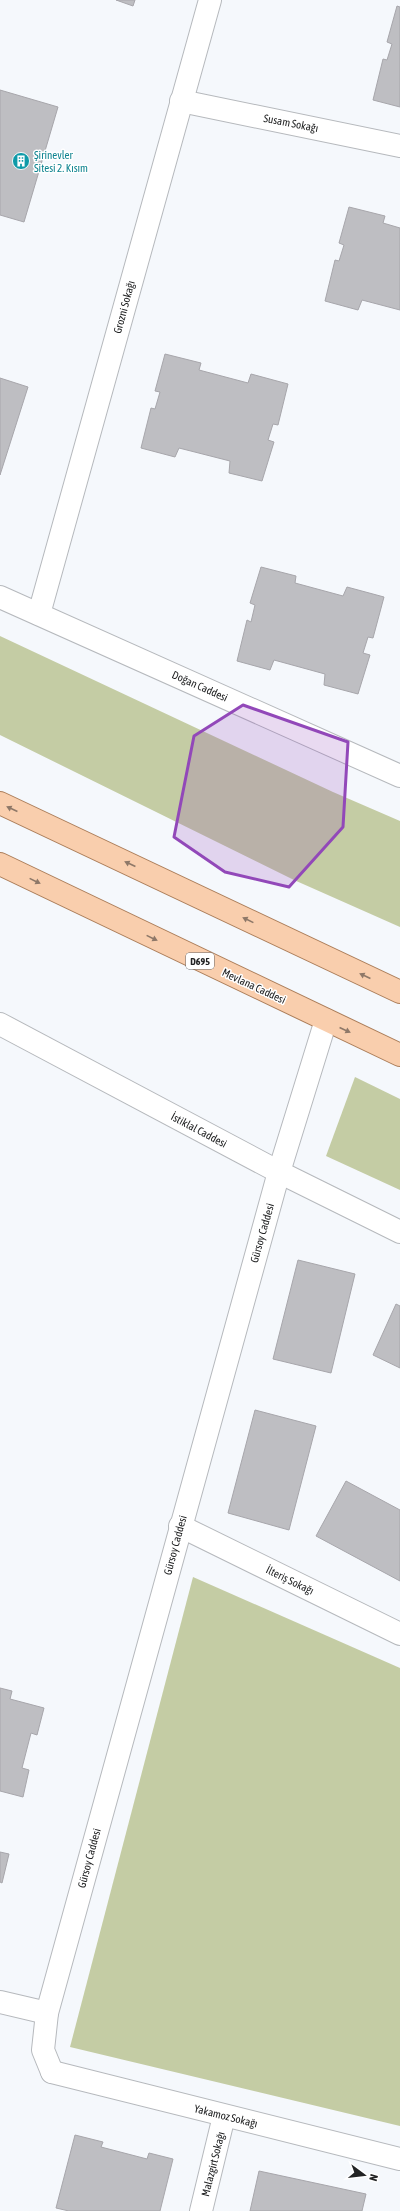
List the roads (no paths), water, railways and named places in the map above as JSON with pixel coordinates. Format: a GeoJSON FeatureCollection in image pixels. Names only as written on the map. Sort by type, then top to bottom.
{"type":"FeatureCollection","features":[{"type":"Feature","properties":{"kind":"main road"},"geometry":{"type":"LineString","coordinates":[[0,803],[400,992]]}},
{"type":"Feature","properties":{"kind":"main road","name":"Mevlana Caddesi"},"geometry":{"type":"LineString","coordinates":[[0,864],[400,1055]]}},
{"type":"Feature","properties":{"kind":"street","name":"Grozni Sokağı"},"geometry":{"type":"LineString","coordinates":[[39,614],[210,0]]}},
{"type":"Feature","properties":{"kind":"street","name":"Susam Sokağı"},"geometry":{"type":"LineString","coordinates":[[182,101],[400,146]]}},
{"type":"Feature","properties":{"kind":"street","name":"Doğan Caddesi"},"geometry":{"type":"LineString","coordinates":[[0,597],[400,776]]}},
{"type":"Feature","properties":{"kind":"street","name":"Gürsoy Caddesi"},"geometry":{"type":"LineString","coordinates":[[52,2072],[43,2050],[47,2013],[180,1526],[279,1172],[326,1020]]}},
{"type":"Feature","properties":{"kind":"street","name":"İstiklal Caddesi"},"geometry":{"type":"LineString","coordinates":[[0,1024],[279,1172],[400,1232]]}},
{"type":"Feature","properties":{"kind":"street","name":"İlteriş Sokağı"},"geometry":{"type":"LineString","coordinates":[[180,1526],[400,1634]]}},
{"type":"Feature","properties":{"kind":"street"},"geometry":{"type":"LineString","coordinates":[[0,2002],[47,2013]]}},
{"type":"Feature","properties":{"kind":"street","name":"Yakamoz Sokağı"},"geometry":{"type":"LineString","coordinates":[[52,2072],[400,2159]]}},
{"type":"Feature","properties":{"kind":"street","name":"Malazgirt Sokağı"},"geometry":{"type":"LineString","coordinates":[[202,2211],[224,2116]]}},
{"type":"Feature","properties":{"kind":"place","name":"Şirinevler Sitesi 2. Kısım"},"geometry":{"type":"Point","coordinates":[21,161]}}]}
